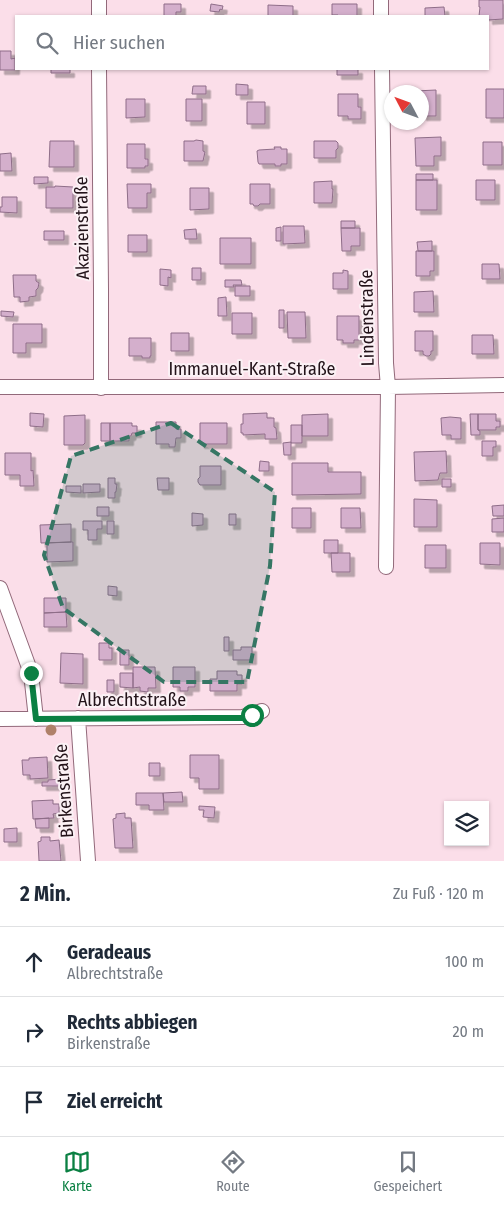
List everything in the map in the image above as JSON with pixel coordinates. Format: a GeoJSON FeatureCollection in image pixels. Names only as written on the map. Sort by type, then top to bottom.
{"type":"FeatureCollection","features":[{"type":"Feature","properties":{"kind":"street"},"geometry":{"type":"LineString","coordinates":[[99,0],[99,15]]}},
{"type":"Feature","properties":{"kind":"street"},"geometry":{"type":"LineString","coordinates":[[381,0],[381,15]]}},
{"type":"Feature","properties":{"kind":"street","name":"Akazienstraße"},"geometry":{"type":"LineString","coordinates":[[99,70],[101,388]]}},
{"type":"Feature","properties":{"kind":"street","name":"Lindenstraße"},"geometry":{"type":"LineString","coordinates":[[382,70],[386,363],[388,387],[386,567]]}},
{"type":"Feature","properties":{"kind":"street","name":"Immanuel-Kant-Straße"},"geometry":{"type":"LineString","coordinates":[[0,387],[388,387],[504,385]]}},
{"type":"Feature","properties":{"kind":"street"},"geometry":{"type":"LineString","coordinates":[[0,588],[31,673],[36,719]]}},
{"type":"Feature","properties":{"kind":"street","name":"Albrechtstraße"},"geometry":{"type":"LineString","coordinates":[[0,719],[243,718],[262,712]]}},
{"type":"Feature","properties":{"kind":"street","name":"Birkenstraße"},"geometry":{"type":"LineString","coordinates":[[78,718],[88,861]]}},
{"type":"Feature","properties":{"kind":"highlighted area"},"geometry":{"type":"Polygon","coordinates":[[[171,423],[275,492],[270,566],[247,682],[164,682],[63,608],[44,555],[71,456],[171,423]]]}},
{"type":"Feature","properties":{"kind":"building"},"geometry":{"type":"Polygon","coordinates":[[[479,0],[503,0],[503,19],[489,20],[489,15],[479,15],[479,0]]]}},
{"type":"Feature","properties":{"kind":"building"},"geometry":{"type":"Polygon","coordinates":[[[164,4],[181,4],[181,12],[176,12],[176,15],[164,15],[164,4]]]}},
{"type":"Feature","properties":{"kind":"building"},"geometry":{"type":"Polygon","coordinates":[[[211,4],[223,6],[222,10],[220,9],[219,12],[210,11],[211,4]]]}},
{"type":"Feature","properties":{"kind":"building"},"geometry":{"type":"Polygon","coordinates":[[[332,4],[357,4],[357,15],[332,15],[332,4]]]}},
{"type":"Feature","properties":{"kind":"building"},"geometry":{"type":"Polygon","coordinates":[[[268,5],[293,6],[293,15],[268,15],[268,5]]]}},
{"type":"Feature","properties":{"kind":"building"},"geometry":{"type":"Polygon","coordinates":[[[444,7],[445,15],[425,15],[425,8],[444,7]]]}},
{"type":"Feature","properties":{"kind":"building"},"geometry":{"type":"Polygon","coordinates":[[[0,51],[11,51],[11,59],[15,58],[15,70],[0,70],[0,51]]]}},
{"type":"Feature","properties":{"kind":"building"},"geometry":{"type":"Polygon","coordinates":[[[51,70],[70,70],[70,73],[51,73],[51,70]]]}},
{"type":"Feature","properties":{"kind":"building"},"geometry":{"type":"Polygon","coordinates":[[[337,70],[358,70],[358,75],[337,75],[337,70]]]}},
{"type":"Feature","properties":{"kind":"building"},"geometry":{"type":"Polygon","coordinates":[[[236,84],[248,85],[248,95],[236,95],[236,84]]]}},
{"type":"Feature","properties":{"kind":"building"},"geometry":{"type":"Polygon","coordinates":[[[193,86],[206,86],[206,94],[192,94],[193,86]]]}},
{"type":"Feature","properties":{"kind":"building"},"geometry":{"type":"Polygon","coordinates":[[[486,89],[504,89],[504,118],[486,118],[486,89]]]}},
{"type":"Feature","properties":{"kind":"building"},"geometry":{"type":"Polygon","coordinates":[[[429,90],[436,90],[436,116],[429,116],[429,90]]]}},
{"type":"Feature","properties":{"kind":"building"},"geometry":{"type":"Polygon","coordinates":[[[338,94],[358,94],[358,107],[361,107],[361,119],[348,119],[348,116],[338,116],[338,94]]]}},
{"type":"Feature","properties":{"kind":"building"},"geometry":{"type":"Polygon","coordinates":[[[126,99],[145,99],[145,117],[126,118],[126,99]]]}},
{"type":"Feature","properties":{"kind":"building"},"geometry":{"type":"Polygon","coordinates":[[[186,99],[202,99],[202,121],[186,121],[186,99]]]}},
{"type":"Feature","properties":{"kind":"building"},"geometry":{"type":"Polygon","coordinates":[[[247,102],[265,102],[265,124],[247,124],[247,102]]]}},
{"type":"Feature","properties":{"kind":"building"},"geometry":{"type":"Polygon","coordinates":[[[441,137],[441,156],[434,156],[434,166],[416,166],[415,138],[441,137]]]}},
{"type":"Feature","properties":{"kind":"building"},"geometry":{"type":"Polygon","coordinates":[[[50,141],[74,141],[74,167],[49,167],[50,141]]]}},
{"type":"Feature","properties":{"kind":"building"},"geometry":{"type":"Polygon","coordinates":[[[184,141],[203,141],[203,151],[205,152],[203,161],[184,161],[184,141]]]}},
{"type":"Feature","properties":{"kind":"building"},"geometry":{"type":"Polygon","coordinates":[[[314,141],[336,141],[338,148],[336,150],[336,158],[314,158],[314,141]]]}},
{"type":"Feature","properties":{"kind":"building"},"geometry":{"type":"Polygon","coordinates":[[[483,142],[502,142],[502,165],[483,165],[483,142]]]}},
{"type":"Feature","properties":{"kind":"building"},"geometry":{"type":"Polygon","coordinates":[[[127,144],[145,144],[145,159],[148,159],[148,166],[145,166],[145,168],[127,168],[127,144]]]}},
{"type":"Feature","properties":{"kind":"building"},"geometry":{"type":"Polygon","coordinates":[[[274,147],[287,149],[287,164],[275,166],[275,164],[259,164],[257,151],[275,149],[274,147]]]}},
{"type":"Feature","properties":{"kind":"building"},"geometry":{"type":"Polygon","coordinates":[[[11,153],[12,171],[0,171],[0,154],[11,153]]]}},
{"type":"Feature","properties":{"kind":"building"},"geometry":{"type":"Polygon","coordinates":[[[416,174],[433,174],[433,180],[416,180],[416,174]]]}},
{"type":"Feature","properties":{"kind":"building"},"geometry":{"type":"Polygon","coordinates":[[[34,177],[48,177],[48,183],[34,184],[34,177]]]}},
{"type":"Feature","properties":{"kind":"building"},"geometry":{"type":"Polygon","coordinates":[[[416,180],[437,180],[437,210],[416,210],[416,180]]]}},
{"type":"Feature","properties":{"kind":"building"},"geometry":{"type":"Polygon","coordinates":[[[476,180],[495,180],[495,200],[476,200],[476,180]]]}},
{"type":"Feature","properties":{"kind":"building"},"geometry":{"type":"Polygon","coordinates":[[[332,181],[332,203],[314,203],[314,182],[332,181]]]}},
{"type":"Feature","properties":{"kind":"building"},"geometry":{"type":"Polygon","coordinates":[[[127,184],[151,184],[151,193],[147,193],[147,208],[128,208],[127,184]]]}},
{"type":"Feature","properties":{"kind":"building"},"geometry":{"type":"Polygon","coordinates":[[[250,184],[270,184],[270,204],[254,206],[250,204],[250,184]]]}},
{"type":"Feature","properties":{"kind":"building"},"geometry":{"type":"Polygon","coordinates":[[[46,187],[73,187],[73,208],[46,208],[46,187]]]}},
{"type":"Feature","properties":{"kind":"building"},"geometry":{"type":"Polygon","coordinates":[[[190,188],[209,188],[209,209],[190,210],[190,188]]]}},
{"type":"Feature","properties":{"kind":"building"},"geometry":{"type":"Polygon","coordinates":[[[2,197],[17,197],[17,213],[0,212],[2,197]]]}},
{"type":"Feature","properties":{"kind":"building"},"geometry":{"type":"Polygon","coordinates":[[[341,221],[355,221],[355,228],[341,228],[341,221]]]}},
{"type":"Feature","properties":{"kind":"building"},"geometry":{"type":"Polygon","coordinates":[[[283,226],[304,226],[305,243],[283,244],[283,226]]]}},
{"type":"Feature","properties":{"kind":"building"},"geometry":{"type":"Polygon","coordinates":[[[281,227],[281,241],[276,241],[276,228],[281,227]]]}},
{"type":"Feature","properties":{"kind":"building"},"geometry":{"type":"Polygon","coordinates":[[[341,228],[360,228],[360,246],[351,246],[351,251],[342,251],[341,228]]]}},
{"type":"Feature","properties":{"kind":"building"},"geometry":{"type":"Polygon","coordinates":[[[196,229],[197,239],[185,239],[184,230],[196,229]]]}},
{"type":"Feature","properties":{"kind":"building"},"geometry":{"type":"Polygon","coordinates":[[[44,231],[64,231],[64,240],[44,240],[44,231]]]}},
{"type":"Feature","properties":{"kind":"building"},"geometry":{"type":"Polygon","coordinates":[[[128,235],[147,235],[147,252],[128,252],[128,235]]]}},
{"type":"Feature","properties":{"kind":"building"},"geometry":{"type":"Polygon","coordinates":[[[220,238],[251,238],[251,264],[220,264],[220,238]]]}},
{"type":"Feature","properties":{"kind":"building"},"geometry":{"type":"Polygon","coordinates":[[[432,241],[432,251],[418,251],[417,242],[432,241]]]}},
{"type":"Feature","properties":{"kind":"building"},"geometry":{"type":"Polygon","coordinates":[[[416,251],[434,251],[434,271],[430,271],[430,276],[416,276],[416,251]]]}},
{"type":"Feature","properties":{"kind":"building"},"geometry":{"type":"Polygon","coordinates":[[[482,264],[499,264],[500,279],[482,279],[482,264]]]}},
{"type":"Feature","properties":{"kind":"building"},"geometry":{"type":"Polygon","coordinates":[[[192,268],[201,268],[201,280],[192,280],[192,268]]]}},
{"type":"Feature","properties":{"kind":"building"},"geometry":{"type":"Polygon","coordinates":[[[160,269],[171,270],[171,278],[168,277],[168,286],[160,285],[160,269]]]}},
{"type":"Feature","properties":{"kind":"building"},"geometry":{"type":"Polygon","coordinates":[[[343,270],[348,271],[348,289],[333,289],[333,273],[343,273],[343,270]]]}},
{"type":"Feature","properties":{"kind":"building"},"geometry":{"type":"Polygon","coordinates":[[[13,275],[36,275],[36,281],[39,283],[36,296],[29,297],[29,301],[20,302],[20,297],[14,297],[13,275]]]}},
{"type":"Feature","properties":{"kind":"building"},"geometry":{"type":"Polygon","coordinates":[[[225,280],[241,280],[242,285],[225,287],[225,280]]]}},
{"type":"Feature","properties":{"kind":"building"},"geometry":{"type":"Polygon","coordinates":[[[235,286],[250,286],[250,296],[235,296],[235,286]]]}},
{"type":"Feature","properties":{"kind":"building"},"geometry":{"type":"Polygon","coordinates":[[[433,291],[434,312],[414,312],[414,292],[433,291]]]}},
{"type":"Feature","properties":{"kind":"building"},"geometry":{"type":"Polygon","coordinates":[[[226,297],[227,316],[218,316],[218,298],[226,297]]]}},
{"type":"Feature","properties":{"kind":"building"},"geometry":{"type":"Polygon","coordinates":[[[279,310],[284,310],[284,328],[279,328],[279,310]]]}},
{"type":"Feature","properties":{"kind":"building"},"geometry":{"type":"Polygon","coordinates":[[[1,311],[14,312],[13,317],[1,316],[1,311]]]}},
{"type":"Feature","properties":{"kind":"building"},"geometry":{"type":"Polygon","coordinates":[[[287,312],[305,312],[306,338],[288,338],[287,312]]]}},
{"type":"Feature","properties":{"kind":"building"},"geometry":{"type":"Polygon","coordinates":[[[232,313],[252,313],[252,334],[232,334],[232,313]]]}},
{"type":"Feature","properties":{"kind":"building"},"geometry":{"type":"Polygon","coordinates":[[[337,316],[359,316],[359,340],[354,340],[354,343],[343,343],[343,340],[337,340],[337,316]]]}},
{"type":"Feature","properties":{"kind":"building"},"geometry":{"type":"Polygon","coordinates":[[[13,324],[42,324],[42,343],[26,343],[26,353],[13,353],[13,324]]]}},
{"type":"Feature","properties":{"kind":"building"},"geometry":{"type":"Polygon","coordinates":[[[415,331],[433,331],[433,351],[431,351],[429,356],[423,354],[423,351],[415,351],[415,331]]]}},
{"type":"Feature","properties":{"kind":"building"},"geometry":{"type":"Polygon","coordinates":[[[171,333],[189,333],[189,351],[171,351],[171,333]]]}},
{"type":"Feature","properties":{"kind":"building"},"geometry":{"type":"Polygon","coordinates":[[[472,335],[493,335],[494,354],[472,354],[472,335]]]}},
{"type":"Feature","properties":{"kind":"building"},"geometry":{"type":"Polygon","coordinates":[[[129,338],[151,338],[150,358],[129,356],[129,338]]]}},
{"type":"Feature","properties":{"kind":"building"},"geometry":{"type":"Polygon","coordinates":[[[30,413],[44,414],[43,427],[30,426],[30,413]]]}},
{"type":"Feature","properties":{"kind":"building"},"geometry":{"type":"Polygon","coordinates":[[[267,413],[267,418],[274,418],[277,439],[265,439],[265,434],[243,435],[241,433],[243,414],[267,413]]]}},
{"type":"Feature","properties":{"kind":"building"},"geometry":{"type":"Polygon","coordinates":[[[328,414],[328,436],[302,436],[302,415],[328,414]]]}},
{"type":"Feature","properties":{"kind":"building"},"geometry":{"type":"Polygon","coordinates":[[[470,414],[478,414],[478,430],[480,435],[471,435],[470,414]]]}},
{"type":"Feature","properties":{"kind":"building"},"geometry":{"type":"Polygon","coordinates":[[[478,414],[496,414],[496,421],[500,421],[500,427],[496,427],[496,430],[478,430],[478,414]]]}},
{"type":"Feature","properties":{"kind":"building"},"geometry":{"type":"Polygon","coordinates":[[[85,415],[85,443],[83,445],[64,445],[64,416],[85,415]]]}},
{"type":"Feature","properties":{"kind":"building"},"geometry":{"type":"Polygon","coordinates":[[[441,418],[461,418],[461,439],[451,439],[451,435],[442,435],[441,418]]]}},
{"type":"Feature","properties":{"kind":"building"},"geometry":{"type":"Polygon","coordinates":[[[156,422],[176,422],[176,429],[181,429],[181,438],[176,438],[175,447],[169,447],[169,444],[156,444],[156,422]]]}},
{"type":"Feature","properties":{"kind":"building"},"geometry":{"type":"Polygon","coordinates":[[[101,423],[110,423],[110,441],[101,441],[101,423]]]}},
{"type":"Feature","properties":{"kind":"building"},"geometry":{"type":"Polygon","coordinates":[[[110,423],[132,423],[132,426],[137,426],[137,433],[132,433],[129,436],[129,441],[110,441],[110,423]]]}},
{"type":"Feature","properties":{"kind":"building"},"geometry":{"type":"Polygon","coordinates":[[[200,423],[227,423],[227,444],[200,444],[200,423]]]}},
{"type":"Feature","properties":{"kind":"building"},"geometry":{"type":"Polygon","coordinates":[[[291,425],[302,425],[302,443],[291,443],[291,425]]]}},
{"type":"Feature","properties":{"kind":"building"},"geometry":{"type":"Polygon","coordinates":[[[482,441],[496,441],[496,447],[493,447],[493,456],[482,456],[482,441]]]}},
{"type":"Feature","properties":{"kind":"building"},"geometry":{"type":"Polygon","coordinates":[[[291,442],[291,455],[284,455],[283,443],[291,442]]]}},
{"type":"Feature","properties":{"kind":"building"},"geometry":{"type":"Polygon","coordinates":[[[446,451],[447,473],[440,473],[438,480],[415,481],[414,452],[446,451]]]}},
{"type":"Feature","properties":{"kind":"building"},"geometry":{"type":"Polygon","coordinates":[[[5,453],[31,453],[31,471],[33,470],[34,486],[20,486],[20,475],[5,475],[5,453]]]}},
{"type":"Feature","properties":{"kind":"building"},"geometry":{"type":"Polygon","coordinates":[[[260,461],[269,462],[269,471],[259,471],[260,461]]]}},
{"type":"Feature","properties":{"kind":"building"},"geometry":{"type":"Polygon","coordinates":[[[292,463],[328,463],[328,472],[361,472],[361,494],[292,495],[292,463]]]}},
{"type":"Feature","properties":{"kind":"building"},"geometry":{"type":"Polygon","coordinates":[[[200,466],[221,466],[221,485],[200,485],[198,479],[200,477],[200,466]]]}},
{"type":"Feature","properties":{"kind":"building"},"geometry":{"type":"Polygon","coordinates":[[[108,478],[115,478],[115,484],[117,484],[115,498],[108,498],[108,478]]]}},
{"type":"Feature","properties":{"kind":"building"},"geometry":{"type":"Polygon","coordinates":[[[157,478],[169,478],[169,490],[158,490],[157,478]]]}},
{"type":"Feature","properties":{"kind":"building"},"geometry":{"type":"Polygon","coordinates":[[[442,479],[451,479],[451,487],[442,487],[442,479]]]}},
{"type":"Feature","properties":{"kind":"building"},"geometry":{"type":"Polygon","coordinates":[[[83,484],[100,484],[100,492],[83,493],[83,484]]]}},
{"type":"Feature","properties":{"kind":"building"},"geometry":{"type":"Polygon","coordinates":[[[66,486],[81,486],[81,493],[66,492],[66,486]]]}},
{"type":"Feature","properties":{"kind":"building"},"geometry":{"type":"Polygon","coordinates":[[[414,499],[437,500],[437,527],[414,527],[414,499]]]}},
{"type":"Feature","properties":{"kind":"building"},"geometry":{"type":"Polygon","coordinates":[[[504,505],[504,516],[493,516],[492,506],[504,505]]]}},
{"type":"Feature","properties":{"kind":"building"},"geometry":{"type":"Polygon","coordinates":[[[97,507],[109,507],[109,516],[97,516],[97,507]]]}},
{"type":"Feature","properties":{"kind":"building"},"geometry":{"type":"Polygon","coordinates":[[[292,508],[311,508],[311,528],[292,528],[292,508]]]}},
{"type":"Feature","properties":{"kind":"building"},"geometry":{"type":"Polygon","coordinates":[[[341,508],[360,508],[361,528],[341,528],[341,508]]]}},
{"type":"Feature","properties":{"kind":"building"},"geometry":{"type":"Polygon","coordinates":[[[192,513],[203,514],[203,525],[192,526],[192,513]]]}},
{"type":"Feature","properties":{"kind":"building"},"geometry":{"type":"Polygon","coordinates":[[[229,514],[236,514],[236,525],[229,525],[229,514]]]}},
{"type":"Feature","properties":{"kind":"building"},"geometry":{"type":"Polygon","coordinates":[[[504,518],[504,532],[492,532],[492,519],[504,518]]]}},
{"type":"Feature","properties":{"kind":"building"},"geometry":{"type":"Polygon","coordinates":[[[83,521],[102,521],[102,529],[97,529],[97,540],[88,540],[88,530],[83,530],[83,521]]]}},
{"type":"Feature","properties":{"kind":"building"},"geometry":{"type":"Polygon","coordinates":[[[107,521],[114,521],[114,534],[107,534],[107,521]]]}},
{"type":"Feature","properties":{"kind":"building"},"geometry":{"type":"Polygon","coordinates":[[[71,524],[71,542],[41,543],[40,525],[71,524]]]}},
{"type":"Feature","properties":{"kind":"building"},"geometry":{"type":"Polygon","coordinates":[[[324,540],[338,540],[338,553],[324,553],[324,540]]]}},
{"type":"Feature","properties":{"kind":"building"},"geometry":{"type":"Polygon","coordinates":[[[73,542],[73,561],[47,562],[47,543],[73,542]]]}},
{"type":"Feature","properties":{"kind":"building"},"geometry":{"type":"Polygon","coordinates":[[[480,543],[500,543],[500,565],[480,564],[480,543]]]}},
{"type":"Feature","properties":{"kind":"building"},"geometry":{"type":"Polygon","coordinates":[[[425,545],[446,545],[446,568],[425,568],[425,545]]]}},
{"type":"Feature","properties":{"kind":"building"},"geometry":{"type":"Polygon","coordinates":[[[331,553],[350,553],[350,572],[332,572],[331,553]]]}},
{"type":"Feature","properties":{"kind":"building"},"geometry":{"type":"Polygon","coordinates":[[[108,586],[117,587],[117,596],[108,595],[108,586]]]}},
{"type":"Feature","properties":{"kind":"building"},"geometry":{"type":"Polygon","coordinates":[[[44,598],[66,598],[66,612],[44,613],[44,598]]]}},
{"type":"Feature","properties":{"kind":"building"},"geometry":{"type":"Polygon","coordinates":[[[66,612],[67,627],[44,627],[44,613],[66,612]]]}},
{"type":"Feature","properties":{"kind":"building"},"geometry":{"type":"Polygon","coordinates":[[[224,637],[229,637],[229,651],[224,651],[224,637]]]}},
{"type":"Feature","properties":{"kind":"building"},"geometry":{"type":"Polygon","coordinates":[[[99,643],[109,643],[109,648],[112,648],[112,660],[99,660],[99,643]]]}},
{"type":"Feature","properties":{"kind":"building"},"geometry":{"type":"Polygon","coordinates":[[[241,647],[252,647],[252,660],[233,660],[233,650],[241,650],[241,647]]]}},
{"type":"Feature","properties":{"kind":"building"},"geometry":{"type":"Polygon","coordinates":[[[120,650],[129,650],[129,665],[120,665],[120,650]]]}},
{"type":"Feature","properties":{"kind":"building"},"geometry":{"type":"Polygon","coordinates":[[[61,653],[83,654],[83,684],[60,683],[61,653]]]}},
{"type":"Feature","properties":{"kind":"building"},"geometry":{"type":"Polygon","coordinates":[[[133,667],[155,667],[156,688],[148,688],[148,692],[140,691],[140,687],[133,688],[133,667]]]}},
{"type":"Feature","properties":{"kind":"building"},"geometry":{"type":"Polygon","coordinates":[[[173,667],[195,667],[195,687],[188,687],[188,691],[180,691],[180,687],[173,687],[173,667]]]}},
{"type":"Feature","properties":{"kind":"building"},"geometry":{"type":"Polygon","coordinates":[[[217,671],[237,671],[237,675],[242,675],[242,684],[237,684],[237,691],[210,691],[210,679],[217,679],[217,671]]]}},
{"type":"Feature","properties":{"kind":"building"},"geometry":{"type":"Polygon","coordinates":[[[120,673],[133,673],[133,688],[120,687],[120,673]]]}},
{"type":"Feature","properties":{"kind":"building"},"geometry":{"type":"Polygon","coordinates":[[[107,680],[114,680],[114,692],[107,692],[107,680]]]}},
{"type":"Feature","properties":{"kind":"building"},"geometry":{"type":"Polygon","coordinates":[[[190,755],[219,755],[219,789],[199,789],[199,778],[190,778],[190,755]]]}},
{"type":"Feature","properties":{"kind":"building"},"geometry":{"type":"Polygon","coordinates":[[[47,757],[48,778],[30,779],[30,775],[23,775],[22,760],[47,757]]]}},
{"type":"Feature","properties":{"kind":"building"},"geometry":{"type":"Polygon","coordinates":[[[149,763],[160,763],[160,776],[149,776],[149,763]]]}},
{"type":"Feature","properties":{"kind":"building"},"geometry":{"type":"Polygon","coordinates":[[[61,779],[62,786],[42,786],[42,782],[61,779]]]}},
{"type":"Feature","properties":{"kind":"building"},"geometry":{"type":"Polygon","coordinates":[[[182,792],[183,802],[164,802],[163,793],[182,792]]]}},
{"type":"Feature","properties":{"kind":"building"},"geometry":{"type":"Polygon","coordinates":[[[136,793],[163,793],[164,810],[149,810],[149,805],[136,805],[136,793]]]}},
{"type":"Feature","properties":{"kind":"building"},"geometry":{"type":"Polygon","coordinates":[[[53,800],[53,804],[59,804],[59,813],[53,814],[54,818],[33,819],[32,801],[53,800]]]}},
{"type":"Feature","properties":{"kind":"building"},"geometry":{"type":"Polygon","coordinates":[[[199,806],[215,807],[214,818],[203,817],[204,810],[199,810],[199,806]]]}},
{"type":"Feature","properties":{"kind":"building"},"geometry":{"type":"Polygon","coordinates":[[[125,813],[125,818],[131,818],[133,848],[115,848],[113,819],[116,818],[116,814],[125,813]]]}},
{"type":"Feature","properties":{"kind":"building"},"geometry":{"type":"Polygon","coordinates":[[[49,818],[49,828],[36,828],[35,819],[49,818]]]}},
{"type":"Feature","properties":{"kind":"building"},"geometry":{"type":"Polygon","coordinates":[[[17,828],[17,842],[4,842],[4,829],[17,828]]]}},
{"type":"Feature","properties":{"kind":"building"},"geometry":{"type":"Polygon","coordinates":[[[41,837],[50,837],[50,841],[59,840],[61,861],[39,861],[38,842],[41,841],[41,837]]]}},
{"type":"Feature","properties":{"kind":"route"},"geometry":{"type":"LineString","coordinates":[[31,673],[36,719],[243,718],[252,715]]}}]}
